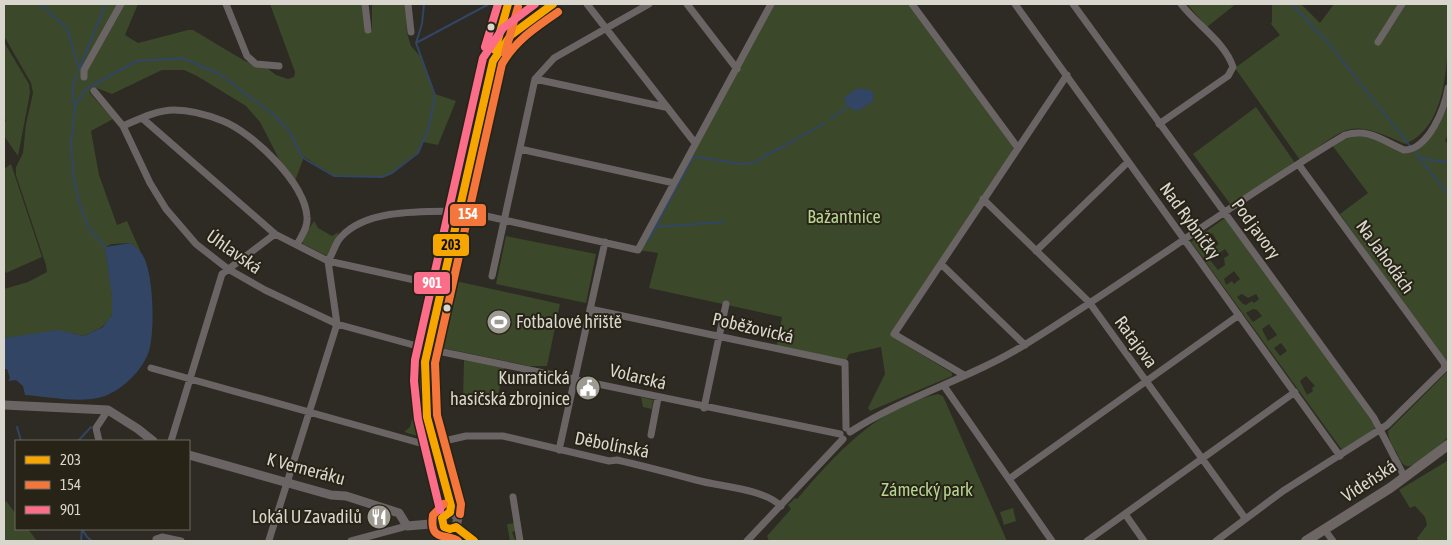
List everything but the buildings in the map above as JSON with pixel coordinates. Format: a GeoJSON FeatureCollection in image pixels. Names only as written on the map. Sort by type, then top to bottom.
{"type":"FeatureCollection","features":[{"type":"Feature","properties":{"kind":"main road","name":"Vídeňská"},"geometry":{"type":"LineString","coordinates":[[1306,541],[1405,478],[1448,445]]}},
{"type":"Feature","properties":{"kind":"street"},"geometry":{"type":"LineString","coordinates":[[84,77],[84,70],[121,4]]}},
{"type":"Feature","properties":{"kind":"street"},"geometry":{"type":"LineString","coordinates":[[226,4],[247,56],[256,64],[279,66]]}},
{"type":"Feature","properties":{"kind":"street"},"geometry":{"type":"LineString","coordinates":[[365,4],[368,30]]}},
{"type":"Feature","properties":{"kind":"street"},"geometry":{"type":"LineString","coordinates":[[408,4],[411,32]]}},
{"type":"Feature","properties":{"kind":"street"},"geometry":{"type":"LineString","coordinates":[[450,512],[451,506],[433,445],[424,389],[428,349],[488,78],[495,56],[501,46],[519,26],[553,4]]}},
{"type":"Feature","properties":{"kind":"street"},"geometry":{"type":"LineString","coordinates":[[588,4],[694,143]]}},
{"type":"Feature","properties":{"kind":"street"},"geometry":{"type":"LineString","coordinates":[[492,276],[536,79],[554,58],[649,4]]}},
{"type":"Feature","properties":{"kind":"street"},"geometry":{"type":"LineString","coordinates":[[687,4],[736,69]]}},
{"type":"Feature","properties":{"kind":"street"},"geometry":{"type":"LineString","coordinates":[[270,541],[337,324],[328,261],[340,238],[351,229],[371,220],[404,211],[458,211],[638,250],[694,143],[771,4]]}},
{"type":"Feature","properties":{"kind":"street"},"geometry":{"type":"LineString","coordinates":[[912,4],[1018,148]]}},
{"type":"Feature","properties":{"kind":"street","name":"Nad Rybníčky"},"geometry":{"type":"LineString","coordinates":[[1015,4],[1340,456]]}},
{"type":"Feature","properties":{"kind":"street","name":"Pod javory"},"geometry":{"type":"LineString","coordinates":[[1073,4],[1381,429],[1405,478]]}},
{"type":"Feature","properties":{"kind":"street"},"geometry":{"type":"LineString","coordinates":[[1160,124],[1228,76],[1233,67],[1223,49],[1182,4]]}},
{"type":"Feature","properties":{"kind":"street"},"geometry":{"type":"LineString","coordinates":[[1378,42],[1402,4]]}},
{"type":"Feature","properties":{"kind":"street"},"geometry":{"type":"LineString","coordinates":[[964,376],[894,334],[1067,75]]}},
{"type":"Feature","properties":{"kind":"street"},"geometry":{"type":"LineString","coordinates":[[536,79],[665,107]]}},
{"type":"Feature","properties":{"kind":"street"},"geometry":{"type":"LineString","coordinates":[[747,541],[842,437],[842,430],[848,430],[944,386],[1025,345],[1345,135],[1355,132],[1372,134],[1412,148],[1423,141],[1435,125],[1444,105],[1448,88]]}},
{"type":"Feature","properties":{"kind":"street","name":"Úhlavská"},"geometry":{"type":"LineString","coordinates":[[94,91],[123,126],[150,183],[166,209],[196,244],[228,269],[265,290],[337,324],[428,349]]}},
{"type":"Feature","properties":{"kind":"street"},"geometry":{"type":"LineString","coordinates":[[123,126],[162,111],[174,110],[224,121],[240,131],[269,154],[292,181],[303,202],[307,216],[306,228],[297,245]]}},
{"type":"Feature","properties":{"kind":"street"},"geometry":{"type":"LineString","coordinates":[[142,118],[275,234],[328,261],[442,286]]}},
{"type":"Feature","properties":{"kind":"street"},"geometry":{"type":"LineString","coordinates":[[520,149],[674,183]]}},
{"type":"Feature","properties":{"kind":"street"},"geometry":{"type":"LineString","coordinates":[[1036,251],[1128,162]]}},
{"type":"Feature","properties":{"kind":"street","name":"Na Jahodách"},"geometry":{"type":"LineString","coordinates":[[1216,541],[1245,518],[1381,429],[1444,372],[1444,363],[1300,165]]}},
{"type":"Feature","properties":{"kind":"street","name":"Ratajova"},"geometry":{"type":"LineString","coordinates":[[983,199],[1089,302],[1245,518]]}},
{"type":"Feature","properties":{"kind":"street"},"geometry":{"type":"LineString","coordinates":[[171,440],[222,274],[275,234]]}},
{"type":"Feature","properties":{"kind":"street"},"geometry":{"type":"LineString","coordinates":[[559,450],[605,242]]}},
{"type":"Feature","properties":{"kind":"street"},"geometry":{"type":"LineString","coordinates":[[941,264],[1025,345]]}},
{"type":"Feature","properties":{"kind":"street"},"geometry":{"type":"LineString","coordinates":[[704,408],[726,304]]}},
{"type":"Feature","properties":{"kind":"street","name":"Poběžovická"},"geometry":{"type":"LineString","coordinates":[[590,309],[845,363],[848,430]]}},
{"type":"Feature","properties":{"kind":"street"},"geometry":{"type":"LineString","coordinates":[[1009,479],[1240,315]]}},
{"type":"Feature","properties":{"kind":"street","name":"Volarská"},"geometry":{"type":"LineString","coordinates":[[428,349],[575,378],[658,398],[842,437]]}},
{"type":"Feature","properties":{"kind":"street"},"geometry":{"type":"LineString","coordinates":[[151,368],[309,413],[433,445]]}},
{"type":"Feature","properties":{"kind":"street"},"geometry":{"type":"LineString","coordinates":[[944,386],[1052,541]]}},
{"type":"Feature","properties":{"kind":"street"},"geometry":{"type":"LineString","coordinates":[[1087,541],[1295,392]]}},
{"type":"Feature","properties":{"kind":"street"},"geometry":{"type":"LineString","coordinates":[[651,435],[658,398]]}},
{"type":"Feature","properties":{"kind":"street"},"geometry":{"type":"LineString","coordinates":[[4,406],[108,410],[138,428],[152,440]]}},
{"type":"Feature","properties":{"kind":"street"},"geometry":{"type":"LineString","coordinates":[[100,440],[96,428],[108,410]]}},
{"type":"Feature","properties":{"kind":"street","name":"Děbolínská"},"geometry":{"type":"LineString","coordinates":[[433,445],[468,436],[503,436],[559,450],[681,474],[695,480],[766,496],[781,506]]}},
{"type":"Feature","properties":{"kind":"street","name":"K Verneráku"},"geometry":{"type":"LineString","coordinates":[[190,455],[331,495],[346,496],[399,513],[407,526]]}},
{"type":"Feature","properties":{"kind":"street"},"geometry":{"type":"LineString","coordinates":[[513,497],[520,541]]}},
{"type":"Feature","properties":{"kind":"street"},"geometry":{"type":"LineString","coordinates":[[442,523],[443,516],[450,512]]}},
{"type":"Feature","properties":{"kind":"street"},"geometry":{"type":"LineString","coordinates":[[450,512],[458,517],[456,527]]}},
{"type":"Feature","properties":{"kind":"street"},"geometry":{"type":"LineString","coordinates":[[1125,514],[1144,541]]}},
{"type":"Feature","properties":{"kind":"street"},"geometry":{"type":"LineString","coordinates":[[350,541],[407,526],[442,523],[448,529],[456,527]]}},
{"type":"Feature","properties":{"kind":"street"},"geometry":{"type":"LineString","coordinates":[[456,527],[474,541]]}},
{"type":"Feature","properties":{"kind":"street"},"geometry":{"type":"LineString","coordinates":[[1324,529],[1333,541]]}},
{"type":"Feature","properties":{"kind":"street"},"geometry":{"type":"LineString","coordinates":[[156,539],[162,537],[181,541]]}},
{"type":"Feature","properties":{"kind":"green space"},"geometry":{"type":"Polygon","coordinates":[[[4,4],[138,4],[125,35],[138,43],[193,30],[245,61],[267,68],[276,75],[288,79],[294,77],[295,72],[270,4],[363,4],[366,28],[372,31],[372,4],[406,4],[407,33],[411,46],[420,56],[435,94],[456,101],[438,145],[423,142],[419,152],[392,173],[382,177],[334,176],[304,157],[295,181],[279,159],[260,122],[246,106],[197,76],[184,70],[162,70],[112,94],[94,87],[89,92],[113,119],[91,131],[99,175],[117,225],[127,221],[142,255],[131,243],[112,244],[105,247],[113,308],[108,322],[101,328],[84,336],[66,332],[4,338],[4,289],[28,282],[47,272],[16,175],[16,167],[23,153],[26,124],[33,93],[31,83],[4,36],[4,4]]]}},
{"type":"Feature","properties":{"kind":"green space"},"geometry":{"type":"Polygon","coordinates":[[[526,4],[542,4],[519,21],[499,43],[511,15],[526,4]]]}},
{"type":"Feature","properties":{"kind":"green space","name":"Bažantnice"},"geometry":{"type":"Polygon","coordinates":[[[773,4],[912,4],[1018,148],[893,337],[952,373],[952,376],[870,411],[868,408],[885,374],[881,347],[849,354],[845,363],[776,349],[782,317],[649,288],[658,253],[638,250],[773,4]]]}},
{"type":"Feature","properties":{"kind":"green space"},"geometry":{"type":"Polygon","coordinates":[[[1187,4],[1236,4],[1207,27],[1187,4]]]}},
{"type":"Feature","properties":{"kind":"green space"},"geometry":{"type":"Polygon","coordinates":[[[1272,4],[1301,4],[1320,23],[1334,4],[1448,4],[1447,62],[1439,103],[1432,120],[1420,134],[1405,144],[1371,131],[1350,130],[1340,133],[1300,160],[1235,68],[1280,35],[1271,24],[1272,4]]]}},
{"type":"Feature","properties":{"kind":"green space"},"geometry":{"type":"Polygon","coordinates":[[[4,42],[29,84],[30,93],[18,156],[4,136],[4,122],[6,121],[4,116],[4,42]]]}},
{"type":"Feature","properties":{"kind":"green space"},"geometry":{"type":"Polygon","coordinates":[[[1448,106],[1448,134],[1445,141],[1448,143],[1448,371],[1446,364],[1340,214],[1368,193],[1332,145],[1352,137],[1361,136],[1378,140],[1406,153],[1442,117],[1448,106]]]}},
{"type":"Feature","properties":{"kind":"green space"},"geometry":{"type":"Polygon","coordinates":[[[1256,107],[1295,163],[1231,205],[1193,154],[1256,107]]]}},
{"type":"Feature","properties":{"kind":"green space"},"geometry":{"type":"Polygon","coordinates":[[[11,164],[42,257],[6,273],[4,267],[4,169],[11,164]]]}},
{"type":"Feature","properties":{"kind":"green space"},"geometry":{"type":"Polygon","coordinates":[[[1225,218],[1374,424],[1375,428],[1372,431],[1342,450],[1204,260],[1206,257],[1203,258],[1191,242],[1225,218]],[[1212,233],[1201,241],[1205,246],[1202,249],[1206,254],[1219,244],[1212,233]],[[1225,249],[1210,260],[1218,270],[1225,265],[1224,258],[1229,255],[1225,249]],[[1234,271],[1224,279],[1226,285],[1232,281],[1234,284],[1240,279],[1234,271]],[[1242,294],[1237,297],[1246,305],[1252,301],[1254,303],[1259,299],[1256,294],[1248,298],[1242,294]],[[1253,309],[1246,313],[1253,322],[1262,316],[1257,310],[1253,309]],[[1269,324],[1262,329],[1268,341],[1277,335],[1269,324]],[[1281,343],[1274,348],[1280,356],[1287,351],[1281,343]],[[1306,376],[1300,381],[1307,395],[1313,391],[1312,388],[1315,386],[1306,376]]]}},
{"type":"Feature","properties":{"kind":"green space"},"geometry":{"type":"Polygon","coordinates":[[[314,221],[318,228],[332,236],[339,232],[327,256],[303,244],[302,239],[314,221]]]}},
{"type":"Feature","properties":{"kind":"green space"},"geometry":{"type":"Polygon","coordinates":[[[506,236],[596,254],[586,303],[496,284],[506,236]]]}},
{"type":"Feature","properties":{"kind":"green space","name":"Fotbalové hřiště"},"geometry":{"type":"Polygon","coordinates":[[[451,280],[560,304],[547,366],[529,366],[438,347],[437,340],[451,280]]]}},
{"type":"Feature","properties":{"kind":"green space"},"geometry":{"type":"Polygon","coordinates":[[[464,360],[504,368],[496,405],[463,398],[464,360]]]}},
{"type":"Feature","properties":{"kind":"green space"},"geometry":{"type":"Polygon","coordinates":[[[1448,371],[1448,437],[1422,460],[1416,464],[1406,466],[1401,462],[1392,446],[1388,431],[1448,371]]]}},
{"type":"Feature","properties":{"kind":"green space","name":"Zámecký park"},"geometry":{"type":"Polygon","coordinates":[[[938,394],[943,396],[1007,541],[769,541],[767,536],[791,509],[788,505],[795,498],[797,499],[859,434],[896,409],[916,400],[938,394]]]}},
{"type":"Feature","properties":{"kind":"green space"},"geometry":{"type":"Polygon","coordinates":[[[641,397],[653,400],[652,409],[643,407],[641,397]]]}},
{"type":"Feature","properties":{"kind":"green space"},"geometry":{"type":"Polygon","coordinates":[[[420,414],[424,438],[404,432],[410,427],[413,415],[420,414]]]}},
{"type":"Feature","properties":{"kind":"green space"},"geometry":{"type":"Polygon","coordinates":[[[1447,461],[1448,541],[1418,541],[1417,538],[1427,525],[1425,517],[1415,506],[1410,508],[1399,490],[1447,461]]]}},
{"type":"Feature","properties":{"kind":"green space"},"geometry":{"type":"Polygon","coordinates":[[[6,501],[15,513],[15,530],[29,530],[37,541],[4,541],[4,504],[6,501]]]}},
{"type":"Feature","properties":{"kind":"green space"},"geometry":{"type":"Polygon","coordinates":[[[1013,508],[1016,521],[1004,525],[1000,512],[1013,508]]]}},
{"type":"Feature","properties":{"kind":"green space"},"geometry":{"type":"Polygon","coordinates":[[[515,523],[516,531],[512,532],[515,540],[510,541],[507,524],[515,523]]]}},
{"type":"Feature","properties":{"kind":"water"},"geometry":{"type":"Polygon","coordinates":[[[858,88],[870,90],[874,94],[873,101],[858,111],[851,109],[844,100],[846,96],[858,88]]]}},
{"type":"Feature","properties":{"kind":"water"},"geometry":{"type":"Polygon","coordinates":[[[131,243],[142,254],[151,287],[153,316],[151,342],[142,365],[125,384],[105,396],[86,400],[25,395],[23,386],[16,380],[8,381],[10,378],[7,369],[4,369],[4,338],[58,330],[84,336],[103,327],[112,315],[112,297],[105,247],[131,243]]]}},
{"type":"Feature","properties":{"kind":"waterway"},"geometry":{"type":"LineString","coordinates":[[40,4],[67,28],[79,69]]}},
{"type":"Feature","properties":{"kind":"waterway"},"geometry":{"type":"LineString","coordinates":[[79,69],[106,4]]}},
{"type":"Feature","properties":{"kind":"waterway"},"geometry":{"type":"LineString","coordinates":[[106,248],[89,229],[79,202],[74,180],[71,144],[75,106],[86,89],[137,61],[183,58],[219,74],[274,115],[290,132],[302,157],[308,161],[334,176],[382,177],[392,173],[418,153],[429,127],[435,95],[416,43],[422,24],[424,4]]}},
{"type":"Feature","properties":{"kind":"waterway"},"geometry":{"type":"LineString","coordinates":[[416,43],[489,4]]}},
{"type":"Feature","properties":{"kind":"waterway"},"geometry":{"type":"LineString","coordinates":[[1292,4],[1329,44],[1410,146]]}},
{"type":"Feature","properties":{"kind":"waterway"},"geometry":{"type":"LineString","coordinates":[[75,106],[72,89],[77,74]]}},
{"type":"Feature","properties":{"kind":"waterway"},"geometry":{"type":"LineString","coordinates":[[831,119],[848,106]]}},
{"type":"Feature","properties":{"kind":"waterway"},"geometry":{"type":"LineString","coordinates":[[691,156],[741,164],[753,163],[825,123]]}},
{"type":"Feature","properties":{"kind":"waterway"},"geometry":{"type":"LineString","coordinates":[[1413,149],[1448,195]]}},
{"type":"Feature","properties":{"kind":"waterway"},"geometry":{"type":"LineString","coordinates":[[648,241],[693,157]]}},
{"type":"Feature","properties":{"kind":"waterway"},"geometry":{"type":"LineString","coordinates":[[1421,159],[1448,162]]}},
{"type":"Feature","properties":{"kind":"waterway"},"geometry":{"type":"LineString","coordinates":[[655,227],[724,222]]}},
{"type":"Feature","properties":{"kind":"waterway"},"geometry":{"type":"LineString","coordinates":[[17,427],[21,440]]}},
{"type":"Feature","properties":{"kind":"waterway"},"geometry":{"type":"LineString","coordinates":[[79,440],[91,427]]}},
{"type":"Feature","properties":{"kind":"waterway"},"geometry":{"type":"LineString","coordinates":[[81,541],[82,530]]}},
{"type":"Feature","properties":{"kind":"waterway"},"geometry":{"type":"LineString","coordinates":[[83,530],[92,541]]}},
{"type":"Feature","properties":{"kind":"transit line","name":"901"},"geometry":{"type":"LineString","coordinates":[[485,47],[498,4]]}},
{"type":"Feature","properties":{"kind":"transit line","name":"203"},"geometry":{"type":"LineString","coordinates":[[495,50],[508,4]]}},
{"type":"Feature","properties":{"kind":"transit line","name":"901"},"geometry":{"type":"LineString","coordinates":[[440,510],[418,419],[414,381],[415,360],[483,58],[503,28],[535,4]]}},
{"type":"Feature","properties":{"kind":"transit line","name":"203"},"geometry":{"type":"LineString","coordinates":[[450,512],[451,506],[427,417],[425,362],[493,61],[511,35],[553,4]]}},
{"type":"Feature","properties":{"kind":"transit line","name":"154"},"geometry":{"type":"LineString","coordinates":[[505,53],[518,7]]}},
{"type":"Feature","properties":{"kind":"transit line","name":"154"},"geometry":{"type":"LineString","coordinates":[[460,514],[461,504],[437,415],[435,363],[502,64],[520,41],[558,12]]}},
{"type":"Feature","properties":{"kind":"transit line","name":"154"},"geometry":{"type":"LineString","coordinates":[[444,504],[433,515],[432,524],[434,530],[440,536],[458,541]]}},
{"type":"Feature","properties":{"kind":"transit line","name":"203"},"geometry":{"type":"LineString","coordinates":[[450,512],[442,518],[444,527],[450,529],[456,527],[474,541]]}},
{"type":"Feature","properties":{"kind":"place","name":"Fotbalové hřiště"},"geometry":{"type":"Point","coordinates":[499,322]}},
{"type":"Feature","properties":{"kind":"place","name":"Kunratická hasičská zbrojnice"},"geometry":{"type":"Point","coordinates":[588,388]}},
{"type":"Feature","properties":{"kind":"place","name":"Lokál U Zavadilů"},"geometry":{"type":"Point","coordinates":[379,517]}}]}
